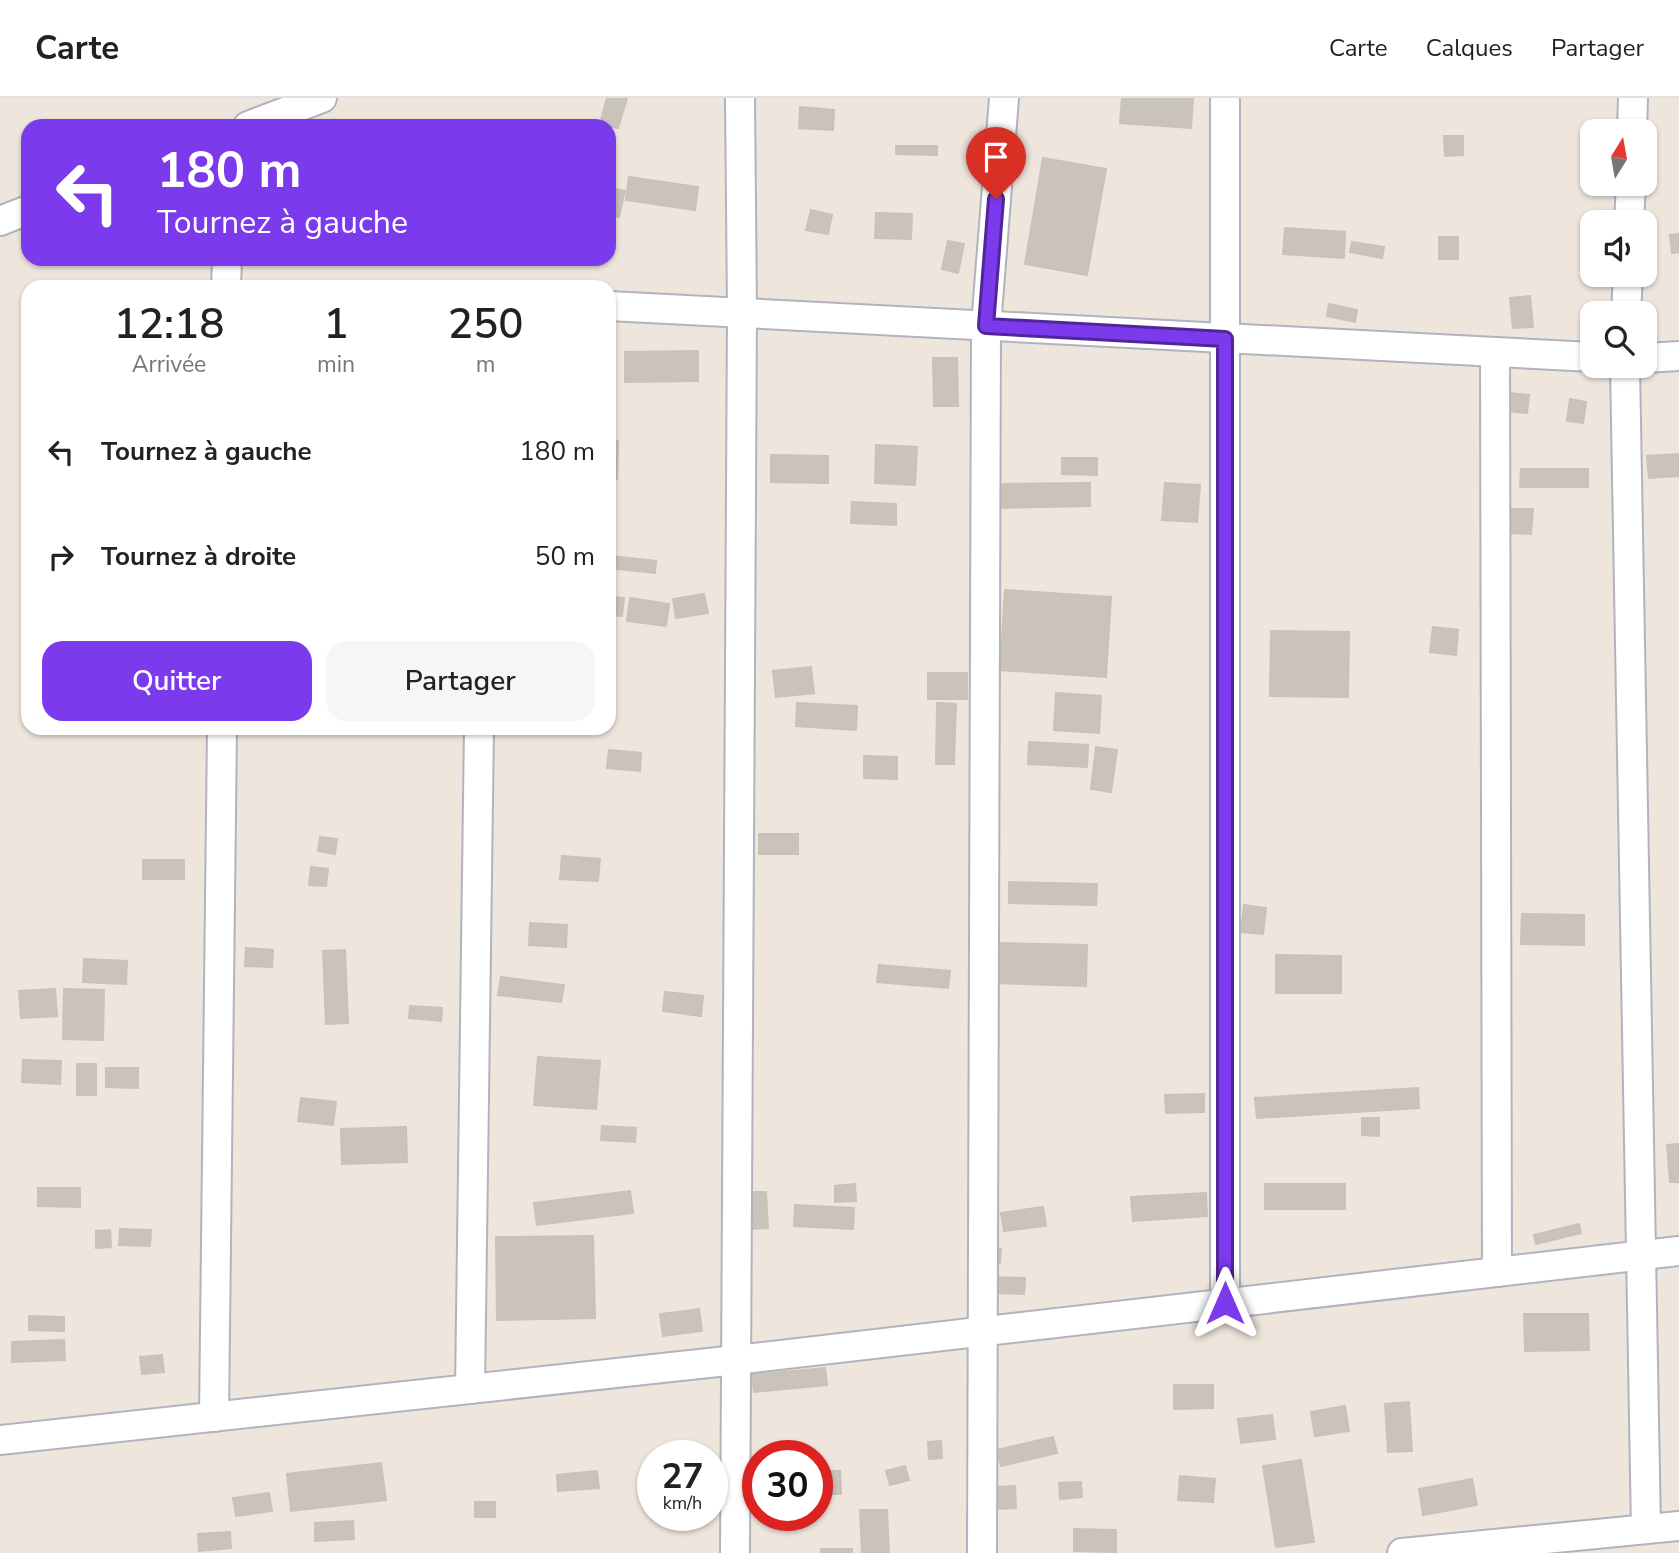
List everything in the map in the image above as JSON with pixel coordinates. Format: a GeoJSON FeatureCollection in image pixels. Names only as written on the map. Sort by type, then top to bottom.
{"type":"FeatureCollection","features":[{"type":"Feature","properties":{"kind":"street"},"geometry":{"type":"LineString","coordinates":[[266,119],[322,98]]}},
{"type":"Feature","properties":{"kind":"street"},"geometry":{"type":"LineString","coordinates":[[734,1553],[742,313],[740,98]]}},
{"type":"Feature","properties":{"kind":"street"},"geometry":{"type":"LineString","coordinates":[[982,1553],[986,326],[1004,98]]}},
{"type":"Feature","properties":{"kind":"street"},"geometry":{"type":"LineString","coordinates":[[1225,98],[1225,1303]]}},
{"type":"Feature","properties":{"kind":"street"},"geometry":{"type":"LineString","coordinates":[[1632,119],[1633,98]]}},
{"type":"Feature","properties":{"kind":"street"},"geometry":{"type":"LineString","coordinates":[[0,221],[21,213]]}},
{"type":"Feature","properties":{"kind":"street"},"geometry":{"type":"LineString","coordinates":[[616,306],[1580,356]]}},
{"type":"Feature","properties":{"kind":"street"},"geometry":{"type":"LineString","coordinates":[[1495,352],[1497,1272]]}},
{"type":"Feature","properties":{"kind":"street"},"geometry":{"type":"LineString","coordinates":[[1657,357],[1679,356]]}},
{"type":"Feature","properties":{"kind":"street"},"geometry":{"type":"LineString","coordinates":[[1625,378],[1646,1529]]}},
{"type":"Feature","properties":{"kind":"street"},"geometry":{"type":"LineString","coordinates":[[214,1417],[222,735]]}},
{"type":"Feature","properties":{"kind":"street"},"geometry":{"type":"LineString","coordinates":[[470,1389],[479,735]]}},
{"type":"Feature","properties":{"kind":"street"},"geometry":{"type":"LineString","coordinates":[[0,1440],[736,1360],[1679,1251]]}},
{"type":"Feature","properties":{"kind":"street"},"geometry":{"type":"LineString","coordinates":[[1402,1553],[1679,1526]]}},
{"type":"Feature","properties":{"kind":"building"},"geometry":{"type":"Polygon","coordinates":[[[607,98],[627,98],[618,128],[616,119],[601,119],[607,98]]]}},
{"type":"Feature","properties":{"kind":"building"},"geometry":{"type":"Polygon","coordinates":[[[1122,98],[1193,98],[1191,128],[1120,123],[1122,98]]]}},
{"type":"Feature","properties":{"kind":"building"},"geometry":{"type":"Polygon","coordinates":[[[800,107],[834,110],[833,130],[799,128],[800,107]]]}},
{"type":"Feature","properties":{"kind":"building"},"geometry":{"type":"Polygon","coordinates":[[[1444,136],[1463,136],[1463,155],[1445,156],[1444,136]]]}},
{"type":"Feature","properties":{"kind":"building"},"geometry":{"type":"Polygon","coordinates":[[[896,146],[937,146],[937,155],[896,154],[896,146]]]}},
{"type":"Feature","properties":{"kind":"building"},"geometry":{"type":"Polygon","coordinates":[[[1043,158],[1106,169],[1087,275],[1025,264],[1043,158]]]}},
{"type":"Feature","properties":{"kind":"building"},"geometry":{"type":"Polygon","coordinates":[[[629,177],[698,187],[695,210],[626,200],[629,177]]]}},
{"type":"Feature","properties":{"kind":"building"},"geometry":{"type":"Polygon","coordinates":[[[616,189],[625,191],[619,217],[616,216],[616,189]]]}},
{"type":"Feature","properties":{"kind":"building"},"geometry":{"type":"Polygon","coordinates":[[[811,210],[832,215],[828,234],[806,230],[811,210]]]}},
{"type":"Feature","properties":{"kind":"building"},"geometry":{"type":"Polygon","coordinates":[[[876,213],[912,214],[911,239],[875,238],[876,213]]]}},
{"type":"Feature","properties":{"kind":"building"},"geometry":{"type":"Polygon","coordinates":[[[1285,228],[1345,232],[1344,258],[1283,254],[1285,228]]]}},
{"type":"Feature","properties":{"kind":"building"},"geometry":{"type":"Polygon","coordinates":[[[1679,234],[1679,252],[1672,253],[1670,235],[1679,234]]]}},
{"type":"Feature","properties":{"kind":"building"},"geometry":{"type":"Polygon","coordinates":[[[1439,237],[1458,237],[1458,259],[1439,259],[1439,237]]]}},
{"type":"Feature","properties":{"kind":"building"},"geometry":{"type":"Polygon","coordinates":[[[948,241],[964,244],[958,273],[942,269],[948,241]]]}},
{"type":"Feature","properties":{"kind":"building"},"geometry":{"type":"Polygon","coordinates":[[[1352,242],[1384,247],[1382,258],[1350,252],[1352,242]]]}},
{"type":"Feature","properties":{"kind":"building"},"geometry":{"type":"Polygon","coordinates":[[[1530,296],[1533,327],[1513,328],[1510,298],[1530,296]]]}},
{"type":"Feature","properties":{"kind":"building"},"geometry":{"type":"Polygon","coordinates":[[[1329,304],[1357,310],[1355,322],[1327,316],[1329,304]]]}},
{"type":"Feature","properties":{"kind":"building"},"geometry":{"type":"Polygon","coordinates":[[[698,351],[698,381],[625,382],[625,352],[698,351]]]}},
{"type":"Feature","properties":{"kind":"building"},"geometry":{"type":"Polygon","coordinates":[[[933,358],[957,358],[958,406],[934,406],[933,358]]]}},
{"type":"Feature","properties":{"kind":"building"},"geometry":{"type":"Polygon","coordinates":[[[1510,393],[1529,395],[1527,413],[1508,411],[1510,393]]]}},
{"type":"Feature","properties":{"kind":"building"},"geometry":{"type":"Polygon","coordinates":[[[1570,399],[1586,402],[1583,423],[1567,421],[1570,399]]]}},
{"type":"Feature","properties":{"kind":"building"},"geometry":{"type":"Polygon","coordinates":[[[616,441],[618,441],[617,479],[616,441]]]}},
{"type":"Feature","properties":{"kind":"building"},"geometry":{"type":"Polygon","coordinates":[[[876,445],[917,447],[915,485],[875,483],[876,445]]]}},
{"type":"Feature","properties":{"kind":"building"},"geometry":{"type":"Polygon","coordinates":[[[1679,454],[1679,476],[1649,478],[1647,456],[1679,454]]]}},
{"type":"Feature","properties":{"kind":"building"},"geometry":{"type":"Polygon","coordinates":[[[771,455],[828,456],[828,483],[771,482],[771,455]]]}},
{"type":"Feature","properties":{"kind":"building"},"geometry":{"type":"Polygon","coordinates":[[[1062,458],[1097,458],[1097,475],[1062,474],[1062,458]]]}},
{"type":"Feature","properties":{"kind":"building"},"geometry":{"type":"Polygon","coordinates":[[[1521,469],[1588,469],[1588,487],[1520,487],[1521,469]]]}},
{"type":"Feature","properties":{"kind":"building"},"geometry":{"type":"Polygon","coordinates":[[[1090,483],[1090,506],[996,508],[995,484],[1090,483]]]}},
{"type":"Feature","properties":{"kind":"building"},"geometry":{"type":"Polygon","coordinates":[[[1165,483],[1200,485],[1197,522],[1162,520],[1165,483]]]}},
{"type":"Feature","properties":{"kind":"building"},"geometry":{"type":"Polygon","coordinates":[[[852,502],[896,504],[896,525],[851,523],[852,502]]]}},
{"type":"Feature","properties":{"kind":"building"},"geometry":{"type":"Polygon","coordinates":[[[1511,509],[1533,509],[1531,534],[1510,533],[1511,509]]]}},
{"type":"Feature","properties":{"kind":"building"},"geometry":{"type":"Polygon","coordinates":[[[616,557],[656,561],[655,573],[616,569],[616,557]]]}},
{"type":"Feature","properties":{"kind":"building"},"geometry":{"type":"Polygon","coordinates":[[[1005,590],[1111,597],[1106,677],[1000,670],[1005,590]]]}},
{"type":"Feature","properties":{"kind":"building"},"geometry":{"type":"Polygon","coordinates":[[[704,594],[708,613],[676,618],[673,599],[704,594]]]}},
{"type":"Feature","properties":{"kind":"building"},"geometry":{"type":"Polygon","coordinates":[[[616,597],[624,598],[622,616],[616,616],[616,597]]]}},
{"type":"Feature","properties":{"kind":"building"},"geometry":{"type":"Polygon","coordinates":[[[630,598],[669,604],[666,626],[627,621],[630,598]]]}},
{"type":"Feature","properties":{"kind":"building"},"geometry":{"type":"Polygon","coordinates":[[[1433,627],[1458,630],[1456,655],[1430,652],[1433,627]]]}},
{"type":"Feature","properties":{"kind":"building"},"geometry":{"type":"Polygon","coordinates":[[[1271,631],[1349,632],[1348,697],[1270,696],[1271,631]]]}},
{"type":"Feature","properties":{"kind":"building"},"geometry":{"type":"Polygon","coordinates":[[[811,667],[814,693],[776,697],[773,671],[811,667]]]}},
{"type":"Feature","properties":{"kind":"building"},"geometry":{"type":"Polygon","coordinates":[[[928,673],[967,673],[967,699],[928,699],[928,673]]]}},
{"type":"Feature","properties":{"kind":"building"},"geometry":{"type":"Polygon","coordinates":[[[1056,693],[1101,696],[1099,733],[1054,730],[1056,693]]]}},
{"type":"Feature","properties":{"kind":"building"},"geometry":{"type":"Polygon","coordinates":[[[797,703],[857,706],[856,730],[796,726],[797,703]]]}},
{"type":"Feature","properties":{"kind":"building"},"geometry":{"type":"Polygon","coordinates":[[[937,703],[956,704],[954,764],[936,764],[937,703]]]}},
{"type":"Feature","properties":{"kind":"building"},"geometry":{"type":"Polygon","coordinates":[[[1029,742],[1088,745],[1087,767],[1028,764],[1029,742]]]}},
{"type":"Feature","properties":{"kind":"building"},"geometry":{"type":"Polygon","coordinates":[[[1096,747],[1117,750],[1111,792],[1091,789],[1096,747]]]}},
{"type":"Feature","properties":{"kind":"building"},"geometry":{"type":"Polygon","coordinates":[[[609,750],[641,753],[640,771],[607,768],[609,750]]]}},
{"type":"Feature","properties":{"kind":"building"},"geometry":{"type":"Polygon","coordinates":[[[864,756],[897,757],[897,779],[864,778],[864,756]]]}},
{"type":"Feature","properties":{"kind":"building"},"geometry":{"type":"Polygon","coordinates":[[[759,834],[798,834],[798,854],[759,854],[759,834]]]}},
{"type":"Feature","properties":{"kind":"building"},"geometry":{"type":"Polygon","coordinates":[[[320,837],[337,839],[335,854],[318,851],[320,837]]]}},
{"type":"Feature","properties":{"kind":"building"},"geometry":{"type":"Polygon","coordinates":[[[562,856],[600,859],[598,881],[560,879],[562,856]]]}},
{"type":"Feature","properties":{"kind":"building"},"geometry":{"type":"Polygon","coordinates":[[[143,860],[184,860],[184,879],[143,879],[143,860]]]}},
{"type":"Feature","properties":{"kind":"building"},"geometry":{"type":"Polygon","coordinates":[[[311,867],[328,869],[326,886],[309,885],[311,867]]]}},
{"type":"Feature","properties":{"kind":"building"},"geometry":{"type":"Polygon","coordinates":[[[1009,882],[1097,884],[1096,905],[1009,903],[1009,882]]]}},
{"type":"Feature","properties":{"kind":"building"},"geometry":{"type":"Polygon","coordinates":[[[1244,905],[1266,908],[1263,934],[1241,932],[1244,905]]]}},
{"type":"Feature","properties":{"kind":"building"},"geometry":{"type":"Polygon","coordinates":[[[1522,914],[1584,915],[1584,945],[1521,944],[1522,914]]]}},
{"type":"Feature","properties":{"kind":"building"},"geometry":{"type":"Polygon","coordinates":[[[530,923],[567,925],[566,947],[529,945],[530,923]]]}},
{"type":"Feature","properties":{"kind":"building"},"geometry":{"type":"Polygon","coordinates":[[[996,943],[1087,945],[1086,986],[995,983],[996,943]]]}},
{"type":"Feature","properties":{"kind":"building"},"geometry":{"type":"Polygon","coordinates":[[[246,948],[273,950],[272,967],[245,966],[246,948]]]}},
{"type":"Feature","properties":{"kind":"building"},"geometry":{"type":"Polygon","coordinates":[[[345,950],[348,1023],[326,1024],[323,951],[345,950]]]}},
{"type":"Feature","properties":{"kind":"building"},"geometry":{"type":"Polygon","coordinates":[[[1276,955],[1341,956],[1341,993],[1276,993],[1276,955]]]}},
{"type":"Feature","properties":{"kind":"building"},"geometry":{"type":"Polygon","coordinates":[[[84,959],[127,961],[126,984],[83,982],[84,959]]]}},
{"type":"Feature","properties":{"kind":"building"},"geometry":{"type":"Polygon","coordinates":[[[879,965],[950,971],[948,988],[877,982],[879,965]]]}},
{"type":"Feature","properties":{"kind":"building"},"geometry":{"type":"Polygon","coordinates":[[[501,977],[564,985],[561,1002],[498,995],[501,977]]]}},
{"type":"Feature","properties":{"kind":"building"},"geometry":{"type":"Polygon","coordinates":[[[55,989],[57,1016],[21,1018],[19,991],[55,989]]]}},
{"type":"Feature","properties":{"kind":"building"},"geometry":{"type":"Polygon","coordinates":[[[64,989],[104,990],[103,1040],[63,1039],[64,989]]]}},
{"type":"Feature","properties":{"kind":"building"},"geometry":{"type":"Polygon","coordinates":[[[665,992],[703,996],[701,1016],[663,1011],[665,992]]]}},
{"type":"Feature","properties":{"kind":"building"},"geometry":{"type":"Polygon","coordinates":[[[410,1006],[442,1008],[441,1021],[409,1018],[410,1006]]]}},
{"type":"Feature","properties":{"kind":"building"},"geometry":{"type":"Polygon","coordinates":[[[538,1057],[600,1061],[596,1109],[534,1105],[538,1057]]]}},
{"type":"Feature","properties":{"kind":"building"},"geometry":{"type":"Polygon","coordinates":[[[23,1060],[61,1061],[60,1084],[22,1082],[23,1060]]]}},
{"type":"Feature","properties":{"kind":"building"},"geometry":{"type":"Polygon","coordinates":[[[77,1064],[96,1064],[96,1095],[77,1095],[77,1064]]]}},
{"type":"Feature","properties":{"kind":"building"},"geometry":{"type":"Polygon","coordinates":[[[106,1068],[138,1068],[138,1088],[106,1087],[106,1068]]]}},
{"type":"Feature","properties":{"kind":"building"},"geometry":{"type":"Polygon","coordinates":[[[1418,1088],[1419,1108],[1257,1118],[1255,1098],[1418,1088]]]}},
{"type":"Feature","properties":{"kind":"building"},"geometry":{"type":"Polygon","coordinates":[[[1204,1094],[1204,1112],[1166,1113],[1165,1095],[1204,1094]]]}},
{"type":"Feature","properties":{"kind":"building"},"geometry":{"type":"Polygon","coordinates":[[[301,1098],[336,1102],[333,1125],[298,1121],[301,1098]]]}},
{"type":"Feature","properties":{"kind":"building"},"geometry":{"type":"Polygon","coordinates":[[[1362,1118],[1379,1118],[1379,1136],[1362,1135],[1362,1118]]]}},
{"type":"Feature","properties":{"kind":"building"},"geometry":{"type":"Polygon","coordinates":[[[602,1126],[636,1128],[635,1142],[601,1140],[602,1126]]]}},
{"type":"Feature","properties":{"kind":"building"},"geometry":{"type":"Polygon","coordinates":[[[406,1127],[407,1162],[342,1164],[341,1129],[406,1127]]]}},
{"type":"Feature","properties":{"kind":"building"},"geometry":{"type":"Polygon","coordinates":[[[1679,1144],[1679,1182],[1670,1182],[1667,1145],[1679,1144]]]}},
{"type":"Feature","properties":{"kind":"building"},"geometry":{"type":"Polygon","coordinates":[[[855,1184],[856,1201],[835,1202],[835,1186],[855,1184]]]}},
{"type":"Feature","properties":{"kind":"building"},"geometry":{"type":"Polygon","coordinates":[[[1265,1184],[1345,1184],[1345,1209],[1265,1209],[1265,1184]]]}},
{"type":"Feature","properties":{"kind":"building"},"geometry":{"type":"Polygon","coordinates":[[[38,1188],[80,1188],[80,1207],[38,1206],[38,1188]]]}},
{"type":"Feature","properties":{"kind":"building"},"geometry":{"type":"Polygon","coordinates":[[[630,1191],[633,1213],[537,1225],[534,1203],[630,1191]]]}},
{"type":"Feature","properties":{"kind":"building"},"geometry":{"type":"Polygon","coordinates":[[[748,1192],[766,1192],[768,1228],[750,1229],[748,1192]]]}},
{"type":"Feature","properties":{"kind":"building"},"geometry":{"type":"Polygon","coordinates":[[[1206,1193],[1207,1216],[1133,1221],[1131,1197],[1206,1193]]]}},
{"type":"Feature","properties":{"kind":"building"},"geometry":{"type":"Polygon","coordinates":[[[795,1205],[854,1208],[853,1229],[794,1226],[795,1205]]]}},
{"type":"Feature","properties":{"kind":"building"},"geometry":{"type":"Polygon","coordinates":[[[1043,1207],[1046,1226],[1004,1231],[1001,1213],[1043,1207]]]}},
{"type":"Feature","properties":{"kind":"building"},"geometry":{"type":"Polygon","coordinates":[[[1579,1224],[1581,1233],[1536,1244],[1534,1235],[1579,1224]]]}},
{"type":"Feature","properties":{"kind":"building"},"geometry":{"type":"Polygon","coordinates":[[[120,1229],[151,1230],[150,1246],[119,1245],[120,1229]]]}},
{"type":"Feature","properties":{"kind":"building"},"geometry":{"type":"Polygon","coordinates":[[[110,1230],[111,1247],[96,1248],[96,1231],[110,1230]]]}},
{"type":"Feature","properties":{"kind":"building"},"geometry":{"type":"Polygon","coordinates":[[[593,1236],[595,1318],[497,1320],[496,1237],[593,1236]]]}},
{"type":"Feature","properties":{"kind":"building"},"geometry":{"type":"Polygon","coordinates":[[[991,1248],[1001,1249],[1000,1263],[990,1262],[991,1248]]]}},
{"type":"Feature","properties":{"kind":"building"},"geometry":{"type":"Polygon","coordinates":[[[989,1277],[1025,1278],[1024,1294],[989,1293],[989,1277]]]}},
{"type":"Feature","properties":{"kind":"building"},"geometry":{"type":"Polygon","coordinates":[[[699,1309],[702,1331],[663,1336],[660,1314],[699,1309]]]}},
{"type":"Feature","properties":{"kind":"building"},"geometry":{"type":"Polygon","coordinates":[[[1524,1314],[1588,1314],[1589,1350],[1525,1351],[1524,1314]]]}},
{"type":"Feature","properties":{"kind":"building"},"geometry":{"type":"Polygon","coordinates":[[[29,1316],[64,1317],[64,1331],[29,1330],[29,1316]]]}},
{"type":"Feature","properties":{"kind":"building"},"geometry":{"type":"Polygon","coordinates":[[[64,1340],[65,1360],[12,1362],[12,1342],[64,1340]]]}},
{"type":"Feature","properties":{"kind":"building"},"geometry":{"type":"Polygon","coordinates":[[[162,1355],[164,1372],[142,1374],[140,1357],[162,1355]]]}},
{"type":"Feature","properties":{"kind":"building"},"geometry":{"type":"Polygon","coordinates":[[[825,1368],[827,1385],[754,1392],[752,1375],[825,1368]]]}},
{"type":"Feature","properties":{"kind":"building"},"geometry":{"type":"Polygon","coordinates":[[[1174,1385],[1213,1385],[1213,1408],[1174,1409],[1174,1385]]]}},
{"type":"Feature","properties":{"kind":"building"},"geometry":{"type":"Polygon","coordinates":[[[1409,1402],[1412,1451],[1388,1452],[1385,1404],[1409,1402]]]}},
{"type":"Feature","properties":{"kind":"building"},"geometry":{"type":"Polygon","coordinates":[[[1345,1406],[1349,1431],[1315,1436],[1311,1412],[1345,1406]]]}},
{"type":"Feature","properties":{"kind":"building"},"geometry":{"type":"Polygon","coordinates":[[[1272,1415],[1275,1439],[1241,1443],[1238,1419],[1272,1415]]]}},
{"type":"Feature","properties":{"kind":"building"},"geometry":{"type":"Polygon","coordinates":[[[1053,1437],[1057,1453],[1001,1466],[997,1450],[1053,1437]]]}},
{"type":"Feature","properties":{"kind":"building"},"geometry":{"type":"Polygon","coordinates":[[[941,1441],[942,1458],[929,1459],[928,1442],[941,1441]]]}},
{"type":"Feature","properties":{"kind":"building"},"geometry":{"type":"Polygon","coordinates":[[[1301,1460],[1314,1542],[1276,1547],[1263,1466],[1301,1460]]]}},
{"type":"Feature","properties":{"kind":"building"},"geometry":{"type":"Polygon","coordinates":[[[381,1463],[386,1500],[291,1511],[287,1474],[381,1463]]]}},
{"type":"Feature","properties":{"kind":"building"},"geometry":{"type":"Polygon","coordinates":[[[905,1466],[909,1480],[890,1485],[886,1471],[905,1466]]]}},
{"type":"Feature","properties":{"kind":"building"},"geometry":{"type":"Polygon","coordinates":[[[597,1471],[599,1488],[558,1491],[557,1475],[597,1471]]]}},
{"type":"Feature","properties":{"kind":"building"},"geometry":{"type":"Polygon","coordinates":[[[833,1471],[840,1471],[841,1494],[833,1494],[833,1471]]]}},
{"type":"Feature","properties":{"kind":"building"},"geometry":{"type":"Polygon","coordinates":[[[1180,1476],[1215,1479],[1213,1502],[1178,1500],[1180,1476]]]}},
{"type":"Feature","properties":{"kind":"building"},"geometry":{"type":"Polygon","coordinates":[[[1472,1479],[1477,1505],[1423,1515],[1419,1489],[1472,1479]]]}},
{"type":"Feature","properties":{"kind":"building"},"geometry":{"type":"Polygon","coordinates":[[[1081,1482],[1082,1497],[1060,1499],[1059,1483],[1081,1482]]]}},
{"type":"Feature","properties":{"kind":"building"},"geometry":{"type":"Polygon","coordinates":[[[1015,1486],[1016,1508],[997,1509],[996,1487],[1015,1486]]]}},
{"type":"Feature","properties":{"kind":"building"},"geometry":{"type":"Polygon","coordinates":[[[269,1493],[272,1511],[236,1516],[233,1498],[269,1493]]]}},
{"type":"Feature","properties":{"kind":"building"},"geometry":{"type":"Polygon","coordinates":[[[475,1502],[495,1502],[495,1517],[475,1517],[475,1502]]]}},
{"type":"Feature","properties":{"kind":"building"},"geometry":{"type":"Polygon","coordinates":[[[860,1510],[887,1510],[889,1553],[862,1553],[860,1510]]]}},
{"type":"Feature","properties":{"kind":"building"},"geometry":{"type":"Polygon","coordinates":[[[353,1521],[354,1539],[315,1541],[315,1523],[353,1521]]]}},
{"type":"Feature","properties":{"kind":"building"},"geometry":{"type":"Polygon","coordinates":[[[1074,1529],[1116,1530],[1116,1552],[1074,1551],[1074,1529]]]}},
{"type":"Feature","properties":{"kind":"building"},"geometry":{"type":"Polygon","coordinates":[[[230,1532],[231,1548],[199,1551],[198,1534],[230,1532]]]}},
{"type":"Feature","properties":{"kind":"building"},"geometry":{"type":"Polygon","coordinates":[[[821,1549],[852,1549],[852,1553],[821,1553],[821,1549]]]}},
{"type":"Feature","properties":{"kind":"route"},"geometry":{"type":"LineString","coordinates":[[996,199],[986,326],[1225,339],[1225,1303]]}}]}
